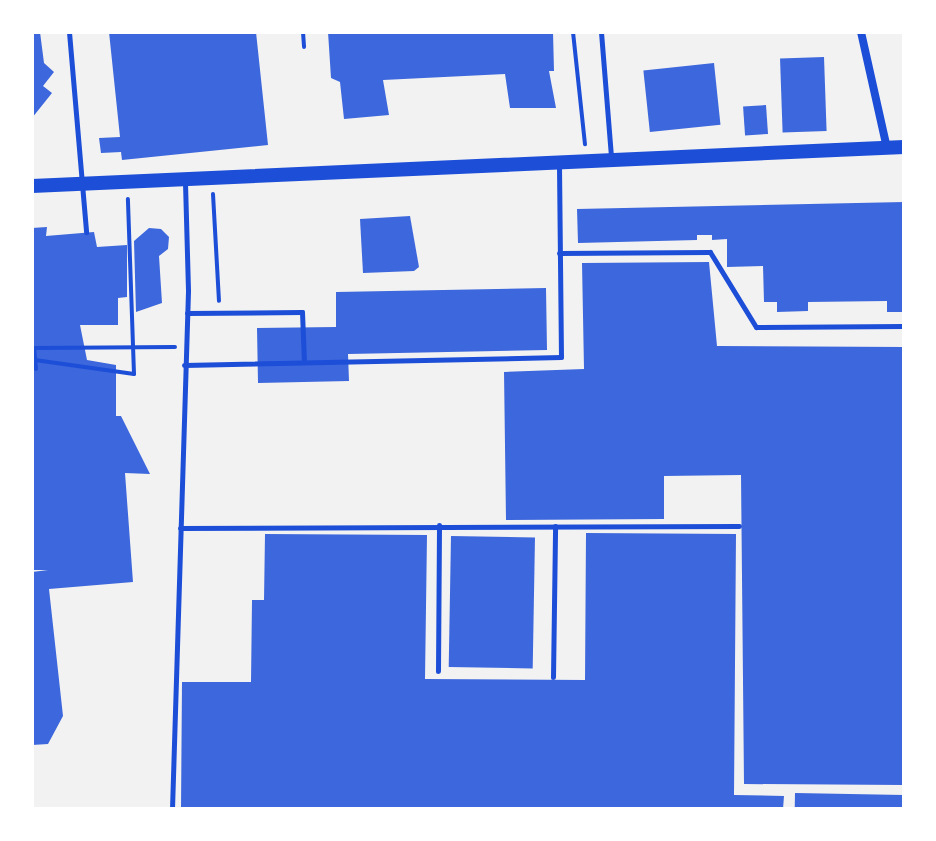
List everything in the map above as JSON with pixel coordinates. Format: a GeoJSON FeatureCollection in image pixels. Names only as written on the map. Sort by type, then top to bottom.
{"type":"FeatureCollection","features":[{"type":"Feature","properties":{"kind":"street"},"geometry":{"type":"LineString","coordinates":[[861,32],[887,148]]}},
{"type":"Feature","properties":{"kind":"street"},"geometry":{"type":"LineString","coordinates":[[32,186],[559,159],[904,147]]}},
{"type":"Feature","properties":{"kind":"lane"},"geometry":{"type":"LineString","coordinates":[[69,32],[85,183],[86,232]]}},
{"type":"Feature","properties":{"kind":"lane"},"geometry":{"type":"LineString","coordinates":[[601,32],[611,158]]}},
{"type":"Feature","properties":{"kind":"lane"},"geometry":{"type":"LineString","coordinates":[[184,365],[561,357],[559,159]]}},
{"type":"Feature","properties":{"kind":"lane"},"geometry":{"type":"LineString","coordinates":[[172,809],[187,313],[185,177]]}},
{"type":"Feature","properties":{"kind":"lane"},"geometry":{"type":"LineString","coordinates":[[559,253],[710,252],[756,327],[904,326]]}},
{"type":"Feature","properties":{"kind":"lane"},"geometry":{"type":"LineString","coordinates":[[187,313],[302,312],[304,362]]}},
{"type":"Feature","properties":{"kind":"lane"},"geometry":{"type":"LineString","coordinates":[[438,671],[439,525]]}},
{"type":"Feature","properties":{"kind":"lane"},"geometry":{"type":"LineString","coordinates":[[553,677],[555,526]]}},
{"type":"Feature","properties":{"kind":"lane"},"geometry":{"type":"LineString","coordinates":[[180,528],[739,526]]}},
{"type":"Feature","properties":{"kind":"path"},"geometry":{"type":"LineString","coordinates":[[303,32],[304,47]]}},
{"type":"Feature","properties":{"kind":"path"},"geometry":{"type":"LineString","coordinates":[[573,32],[587,159]]}},
{"type":"Feature","properties":{"kind":"path"},"geometry":{"type":"LineString","coordinates":[[212,176],[220,314]]}},
{"type":"Feature","properties":{"kind":"path"},"geometry":{"type":"LineString","coordinates":[[35,359],[134,374],[127,181]]}},
{"type":"Feature","properties":{"kind":"path"},"geometry":{"type":"LineString","coordinates":[[36,369],[34,348],[177,347],[176,333]]}},
{"type":"Feature","properties":{"kind":"building"},"geometry":{"type":"Polygon","coordinates":[[[32,32],[40,32],[44,63],[54,72],[43,86],[52,93],[32,118],[32,32]]]}},
{"type":"Feature","properties":{"kind":"building"},"geometry":{"type":"Polygon","coordinates":[[[109,32],[256,32],[268,145],[122,160],[121,152],[101,153],[99,138],[120,137],[109,32]]]}},
{"type":"Feature","properties":{"kind":"building"},"geometry":{"type":"Polygon","coordinates":[[[328,32],[553,32],[554,71],[549,71],[556,108],[510,108],[505,74],[383,80],[389,115],[344,119],[340,82],[331,78],[328,32]]]}},
{"type":"Feature","properties":{"kind":"building"},"geometry":{"type":"Polygon","coordinates":[[[824,57],[827,131],[783,132],[780,59],[824,57]]]}},
{"type":"Feature","properties":{"kind":"building"},"geometry":{"type":"Polygon","coordinates":[[[714,63],[720,125],[650,132],[643,70],[714,63]]]}},
{"type":"Feature","properties":{"kind":"building"},"geometry":{"type":"Polygon","coordinates":[[[766,105],[768,134],[745,136],[743,107],[766,105]]]}},
{"type":"Feature","properties":{"kind":"building"},"geometry":{"type":"Polygon","coordinates":[[[904,202],[904,312],[887,312],[887,301],[808,302],[808,311],[777,312],[777,302],[764,302],[763,266],[727,267],[727,239],[712,240],[712,235],[697,235],[697,240],[578,243],[577,209],[904,202]]]}},
{"type":"Feature","properties":{"kind":"building"},"geometry":{"type":"Polygon","coordinates":[[[410,216],[419,267],[414,271],[363,273],[360,219],[410,216]]]}},
{"type":"Feature","properties":{"kind":"building"},"geometry":{"type":"Polygon","coordinates":[[[47,227],[46,236],[94,232],[97,247],[127,245],[127,297],[118,298],[118,325],[80,325],[87,360],[116,365],[116,416],[121,416],[150,474],[125,473],[133,582],[49,589],[63,716],[48,744],[32,745],[32,572],[48,570],[32,570],[32,228],[47,227]]]}},
{"type":"Feature","properties":{"kind":"building"},"geometry":{"type":"Polygon","coordinates":[[[149,228],[161,229],[169,237],[168,249],[159,256],[162,303],[136,312],[134,241],[149,228]]]}},
{"type":"Feature","properties":{"kind":"building"},"geometry":{"type":"Polygon","coordinates":[[[709,262],[717,346],[904,347],[904,785],[744,784],[741,475],[664,476],[664,519],[506,520],[504,372],[584,369],[582,263],[709,262]]]}},
{"type":"Feature","properties":{"kind":"building"},"geometry":{"type":"Polygon","coordinates":[[[546,288],[547,350],[348,354],[349,381],[258,383],[257,328],[336,327],[336,292],[546,288]]]}},
{"type":"Feature","properties":{"kind":"building"},"geometry":{"type":"Polygon","coordinates":[[[586,533],[736,534],[734,795],[784,796],[783,809],[181,809],[182,682],[251,682],[252,600],[264,600],[265,534],[427,535],[425,679],[585,680],[586,533]]]}},
{"type":"Feature","properties":{"kind":"building"},"geometry":{"type":"Polygon","coordinates":[[[451,536],[535,537],[533,668],[449,667],[451,536]]]}},
{"type":"Feature","properties":{"kind":"building"},"geometry":{"type":"Polygon","coordinates":[[[795,793],[904,795],[904,809],[795,809],[795,793]]]}}]}
